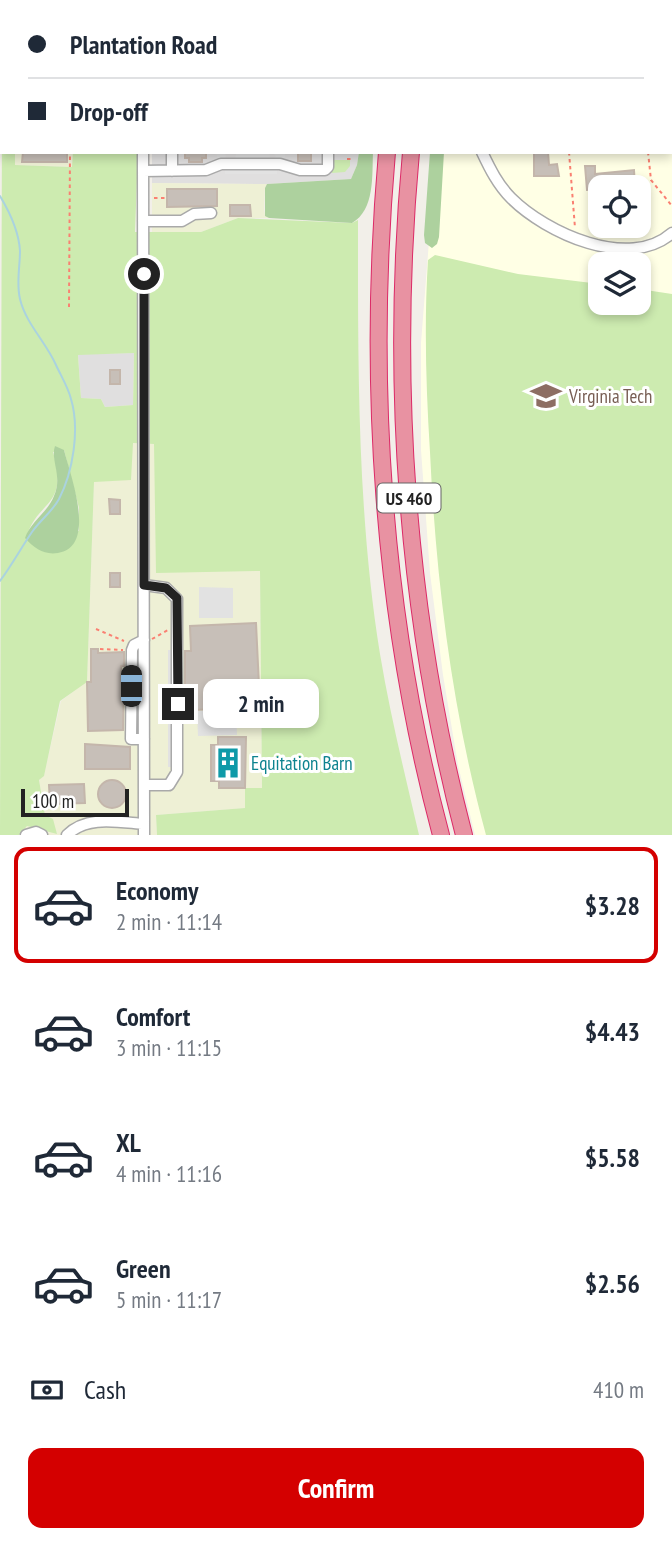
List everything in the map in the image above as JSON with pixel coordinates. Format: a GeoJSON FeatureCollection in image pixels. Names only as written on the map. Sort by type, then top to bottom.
{"type":"FeatureCollection","features":[{"type":"Feature","properties":{"kind":"highway","name":"US 460"},"geometry":{"type":"LineString","coordinates":[[386,154],[379,324],[380,409],[386,501],[407,671],[441,835]]}},
{"type":"Feature","properties":{"kind":"highway","name":"US 460"},"geometry":{"type":"LineString","coordinates":[[411,154],[403,335],[408,487],[429,668],[446,760],[464,835]]}},
{"type":"Feature","properties":{"kind":"street"},"geometry":{"type":"LineString","coordinates":[[67,835],[79,825],[102,821],[144,830],[140,644],[144,585],[143,154]]}},
{"type":"Feature","properties":{"kind":"street"},"geometry":{"type":"LineString","coordinates":[[172,154],[172,171]]}},
{"type":"Feature","properties":{"kind":"street"},"geometry":{"type":"LineString","coordinates":[[143,170],[206,170],[221,156],[280,158],[300,170],[325,170],[328,167],[328,154]]}},
{"type":"Feature","properties":{"kind":"street"},"geometry":{"type":"LineString","coordinates":[[483,154],[495,178],[511,198],[539,220],[576,239],[610,247],[638,247],[661,242],[672,233]]}},
{"type":"Feature","properties":{"kind":"street"},"geometry":{"type":"LineString","coordinates":[[143,221],[182,221],[194,214],[211,213]]}},
{"type":"Feature","properties":{"kind":"street"},"geometry":{"type":"LineString","coordinates":[[144,585],[172,591],[177,598],[178,624],[177,772],[169,785],[144,785]]}},
{"type":"Feature","properties":{"kind":"street"},"geometry":{"type":"LineString","coordinates":[[26,835],[36,832],[42,835]]}},
{"type":"Feature","properties":{"kind":"path"},"geometry":{"type":"LineString","coordinates":[[69,307],[70,154]]}},
{"type":"Feature","properties":{"kind":"path"},"geometry":{"type":"LineString","coordinates":[[569,154],[576,239]]}},
{"type":"Feature","properties":{"kind":"path"},"geometry":{"type":"LineString","coordinates":[[648,154],[651,180],[672,206]]}},
{"type":"Feature","properties":{"kind":"path"},"geometry":{"type":"LineString","coordinates":[[347,159],[352,159]]}},
{"type":"Feature","properties":{"kind":"path"},"geometry":{"type":"LineString","coordinates":[[154,198],[168,198]]}},
{"type":"Feature","properties":{"kind":"path"},"geometry":{"type":"LineString","coordinates":[[100,649],[140,644],[178,624]]}},
{"type":"Feature","properties":{"kind":"path"},"geometry":{"type":"LineString","coordinates":[[96,629],[140,644]]}},
{"type":"Feature","properties":{"kind":"shaded area"},"geometry":{"type":"Polygon","coordinates":[[[15,154],[73,154],[73,167],[15,165],[15,154]]]}},
{"type":"Feature","properties":{"kind":"shaded area"},"geometry":{"type":"Polygon","coordinates":[[[152,154],[359,154],[351,179],[267,184],[152,183],[152,154]]]}},
{"type":"Feature","properties":{"kind":"shaded area"},"geometry":{"type":"Polygon","coordinates":[[[215,154],[225,154],[226,160],[235,159],[236,154],[269,154],[271,160],[276,156],[274,154],[285,154],[284,168],[277,168],[277,174],[225,174],[225,168],[217,168],[215,154]]]}},
{"type":"Feature","properties":{"kind":"shaded area","name":"Virginia Tech"},"geometry":{"type":"Polygon","coordinates":[[[436,154],[672,154],[672,835],[475,835],[458,765],[443,675],[430,573],[421,450],[421,343],[436,154]]]}},
{"type":"Feature","properties":{"kind":"shaded area"},"geometry":{"type":"Polygon","coordinates":[[[152,183],[267,184],[264,209],[269,218],[238,218],[201,232],[152,232],[152,183]]]}},
{"type":"Feature","properties":{"kind":"shaded area"},"geometry":{"type":"Polygon","coordinates":[[[134,353],[133,405],[105,407],[101,399],[81,398],[78,354],[134,353]]]}},
{"type":"Feature","properties":{"kind":"shaded area"},"geometry":{"type":"Polygon","coordinates":[[[133,443],[154,444],[260,571],[262,788],[246,808],[156,815],[157,835],[19,835],[27,826],[57,833],[45,815],[39,780],[44,775],[61,701],[87,681],[94,481],[133,443]]]}},
{"type":"Feature","properties":{"kind":"shaded area"},"geometry":{"type":"Polygon","coordinates":[[[199,587],[233,588],[233,618],[199,618],[199,587]]]}},
{"type":"Feature","properties":{"kind":"shaded area"},"geometry":{"type":"Polygon","coordinates":[[[168,650],[180,650],[179,767],[168,767],[168,650]]]}},
{"type":"Feature","properties":{"kind":"shaded area"},"geometry":{"type":"Polygon","coordinates":[[[236,709],[237,735],[198,736],[197,711],[236,709]]]}},
{"type":"Feature","properties":{"kind":"green space"},"geometry":{"type":"Polygon","coordinates":[[[2,154],[15,154],[15,165],[72,167],[73,154],[138,154],[135,232],[201,232],[238,218],[352,223],[358,220],[360,437],[372,600],[384,677],[419,835],[157,835],[156,815],[245,808],[245,788],[262,788],[260,571],[156,573],[154,444],[133,443],[131,480],[94,482],[87,682],[60,701],[44,776],[39,780],[45,815],[53,819],[57,834],[27,826],[19,835],[0,835],[2,154]],[[134,353],[78,355],[81,398],[101,399],[105,407],[133,405],[134,353]],[[64,450],[53,452],[57,470],[55,494],[31,525],[26,538],[79,531],[79,508],[64,450]]]}},
{"type":"Feature","properties":{"kind":"green space"},"geometry":{"type":"Polygon","coordinates":[[[359,154],[373,154],[368,201],[365,210],[352,223],[265,216],[267,184],[351,179],[359,154]]]}},
{"type":"Feature","properties":{"kind":"green space"},"geometry":{"type":"Polygon","coordinates":[[[430,154],[444,154],[437,244],[432,248],[425,243],[430,154]]]}},
{"type":"Feature","properties":{"kind":"green space"},"geometry":{"type":"Polygon","coordinates":[[[332,160],[350,160],[350,166],[345,172],[332,173],[332,160]]]}},
{"type":"Feature","properties":{"kind":"green space","name":"Virginia Tech"},"geometry":{"type":"Polygon","coordinates":[[[435,255],[518,274],[588,283],[588,315],[651,315],[651,291],[672,294],[672,835],[486,835],[455,693],[436,549],[427,380],[428,260],[435,255]]]}},
{"type":"Feature","properties":{"kind":"green space"},"geometry":{"type":"Polygon","coordinates":[[[55,446],[64,450],[75,492],[79,524],[77,538],[70,548],[58,553],[48,553],[25,538],[48,507],[56,489],[55,446]]]}},
{"type":"Feature","properties":{"kind":"building"},"geometry":{"type":"Polygon","coordinates":[[[23,154],[67,154],[67,162],[22,162],[23,154]]]}},
{"type":"Feature","properties":{"kind":"building"},"geometry":{"type":"Polygon","coordinates":[[[185,154],[206,154],[202,162],[189,162],[189,158],[185,158],[185,154]]]}},
{"type":"Feature","properties":{"kind":"building"},"geometry":{"type":"Polygon","coordinates":[[[298,154],[311,154],[311,161],[298,161],[298,154]]]}},
{"type":"Feature","properties":{"kind":"building"},"geometry":{"type":"Polygon","coordinates":[[[534,154],[548,154],[549,165],[557,164],[559,176],[534,176],[534,154]]]}},
{"type":"Feature","properties":{"kind":"building"},"geometry":{"type":"Polygon","coordinates":[[[585,166],[595,166],[595,174],[634,170],[634,175],[588,175],[587,190],[585,166]]]}},
{"type":"Feature","properties":{"kind":"building"},"geometry":{"type":"Polygon","coordinates":[[[167,189],[217,189],[217,206],[167,207],[167,189]]]}},
{"type":"Feature","properties":{"kind":"building"},"geometry":{"type":"Polygon","coordinates":[[[230,205],[250,205],[251,216],[230,216],[230,205]]]}},
{"type":"Feature","properties":{"kind":"building"},"geometry":{"type":"Polygon","coordinates":[[[110,370],[120,370],[120,384],[110,384],[110,370]]]}},
{"type":"Feature","properties":{"kind":"building"},"geometry":{"type":"Polygon","coordinates":[[[109,499],[120,500],[120,514],[110,514],[109,499]]]}},
{"type":"Feature","properties":{"kind":"building"},"geometry":{"type":"Polygon","coordinates":[[[110,573],[120,573],[120,587],[110,587],[110,573]]]}},
{"type":"Feature","properties":{"kind":"building"},"geometry":{"type":"Polygon","coordinates":[[[256,623],[260,707],[193,710],[192,686],[185,686],[185,651],[191,651],[190,626],[256,623]]]}},
{"type":"Feature","properties":{"kind":"building"},"geometry":{"type":"Polygon","coordinates":[[[91,649],[98,649],[98,653],[124,652],[124,666],[121,666],[124,681],[123,730],[88,731],[87,682],[91,682],[91,649]]]}},
{"type":"Feature","properties":{"kind":"building","name":"Equitation Barn"},"geometry":{"type":"Polygon","coordinates":[[[218,737],[246,737],[245,788],[219,788],[219,781],[211,781],[211,745],[218,745],[218,737]]]}},
{"type":"Feature","properties":{"kind":"building"},"geometry":{"type":"Polygon","coordinates":[[[85,744],[130,747],[130,769],[85,769],[85,744]]]}},
{"type":"Feature","properties":{"kind":"building"},"geometry":{"type":"Polygon","coordinates":[[[112,780],[122,784],[126,794],[122,804],[112,808],[102,804],[98,794],[102,784],[112,780]]]}},
{"type":"Feature","properties":{"kind":"building"},"geometry":{"type":"Polygon","coordinates":[[[84,784],[85,803],[50,804],[49,785],[84,784]]]}},
{"type":"Feature","properties":{"kind":"waterway"},"geometry":{"type":"LineString","coordinates":[[0,196],[18,237],[20,299],[31,325],[52,357],[66,386],[75,423],[74,450],[59,499],[32,532],[0,581]]}},
{"type":"Feature","properties":{"kind":"place","name":"Virginia Tech"},"geometry":{"type":"Point","coordinates":[546,396]}},
{"type":"Feature","properties":{"kind":"place","name":"Equitation Barn"},"geometry":{"type":"Point","coordinates":[228,763]}},
{"type":"Feature","properties":{"kind":"route"},"geometry":{"type":"LineString","coordinates":[[144,274],[144,585],[166,588],[177,598],[178,704]]}}]}
